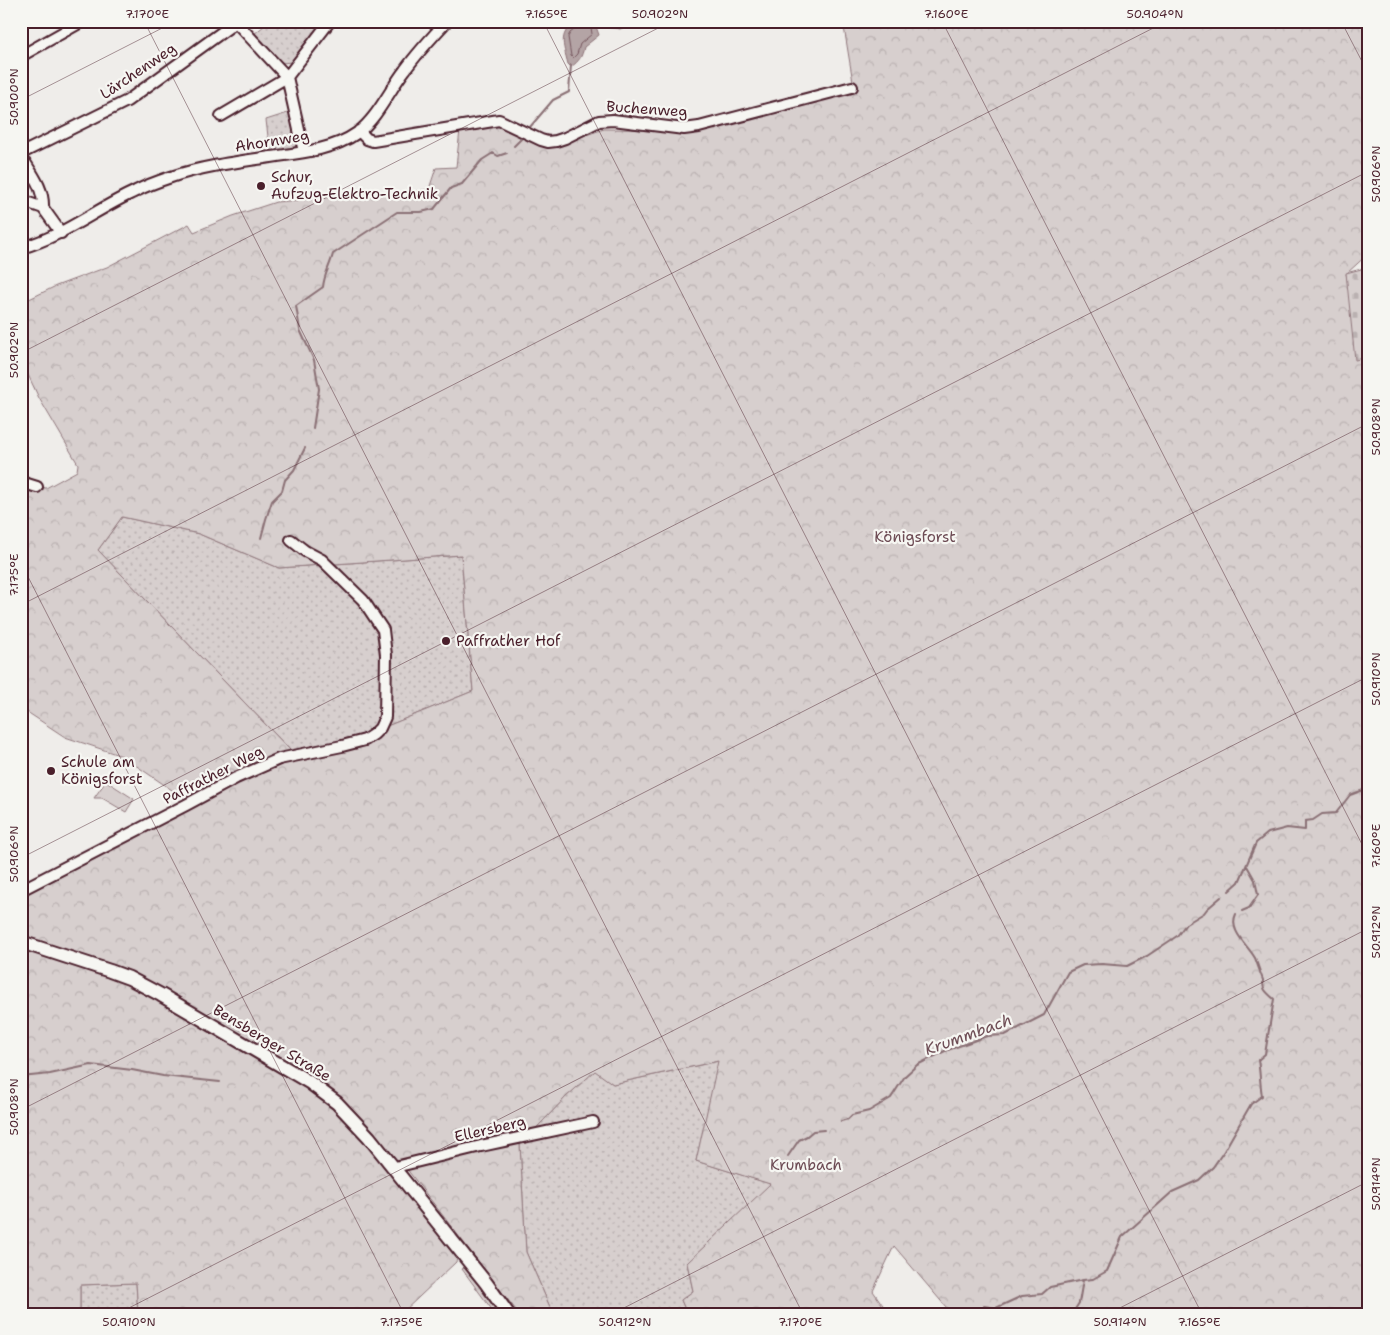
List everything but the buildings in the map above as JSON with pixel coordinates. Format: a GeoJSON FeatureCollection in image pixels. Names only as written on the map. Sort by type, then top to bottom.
{"type":"FeatureCollection","features":[{"type":"Feature","properties":{"kind":"main road","name":"Bensberger Straße"},"geometry":{"type":"LineString","coordinates":[[21,942],[129,978],[289,1070],[325,1094],[342,1108],[369,1137],[486,1283],[508,1314]]}},
{"type":"Feature","properties":{"kind":"street"},"geometry":{"type":"LineString","coordinates":[[21,56],[83,21]]}},
{"type":"Feature","properties":{"kind":"street"},"geometry":{"type":"LineString","coordinates":[[221,116],[287,77],[330,21]]}},
{"type":"Feature","properties":{"kind":"street","name":"Ahornweg"},"geometry":{"type":"LineString","coordinates":[[21,248],[40,243],[135,191],[171,177],[216,165],[304,152],[329,146],[349,138],[370,121],[404,70],[427,41],[447,21]]}},
{"type":"Feature","properties":{"kind":"street"},"geometry":{"type":"LineString","coordinates":[[236,22],[287,77],[304,152]]}},
{"type":"Feature","properties":{"kind":"street","name":"Lärchenweg"},"geometry":{"type":"LineString","coordinates":[[26,151],[127,101],[236,22]]}},
{"type":"Feature","properties":{"kind":"street","name":"Buchenweg"},"geometry":{"type":"LineString","coordinates":[[360,131],[367,139],[373,141],[499,120],[548,142],[565,138],[599,120],[684,129],[699,127],[852,86]]}},
{"type":"Feature","properties":{"kind":"street"},"geometry":{"type":"LineString","coordinates":[[26,164],[40,187],[44,198],[43,208]]}},
{"type":"Feature","properties":{"kind":"street"},"geometry":{"type":"LineString","coordinates":[[21,197],[29,203],[43,208],[61,233]]}},
{"type":"Feature","properties":{"kind":"street"},"geometry":{"type":"LineString","coordinates":[[21,482],[37,487]]}},
{"type":"Feature","properties":{"kind":"street","name":"Paffrather Weg"},"geometry":{"type":"LineString","coordinates":[[21,890],[236,778],[279,758],[365,740],[380,728],[384,718],[386,655],[383,630],[364,600],[322,560],[305,551],[291,540]]}},
{"type":"Feature","properties":{"kind":"street","name":"Ellersberg"},"geometry":{"type":"LineString","coordinates":[[395,1169],[399,1166],[481,1146],[593,1122]]}},
{"type":"Feature","properties":{"kind":"green space"},"geometry":{"type":"Polygon","coordinates":[[[270,21],[315,21],[319,26],[291,62],[282,63],[254,34],[270,21]]]}},
{"type":"Feature","properties":{"kind":"green space","name":"Königsforst"},"geometry":{"type":"Polygon","coordinates":[[[843,21],[1369,21],[1369,253],[1346,274],[1369,354],[1369,1314],[952,1314],[894,1246],[873,1291],[889,1314],[687,1314],[681,1300],[693,1291],[687,1263],[770,1184],[696,1161],[718,1061],[613,1084],[595,1071],[566,1097],[520,1145],[526,1252],[553,1314],[519,1314],[406,1168],[392,1171],[458,1254],[456,1262],[401,1314],[138,1314],[136,1283],[80,1285],[80,1314],[21,1314],[21,893],[194,805],[122,756],[65,737],[21,708],[21,483],[46,488],[77,471],[78,464],[39,398],[21,360],[21,303],[56,286],[107,267],[189,224],[194,232],[233,216],[276,202],[385,193],[397,195],[429,189],[436,168],[456,167],[460,130],[495,123],[556,145],[604,129],[686,130],[853,82],[843,21]],[[122,517],[98,550],[292,752],[360,737],[473,691],[461,555],[279,568],[199,534],[122,517]]]}},
{"type":"Feature","properties":{"kind":"green space"},"geometry":{"type":"Polygon","coordinates":[[[291,112],[296,147],[270,153],[266,120],[291,112]]]}},
{"type":"Feature","properties":{"kind":"green space"},"geometry":{"type":"Polygon","coordinates":[[[1369,267],[1369,357],[1355,360],[1346,273],[1369,267]]]}},
{"type":"Feature","properties":{"kind":"green space"},"geometry":{"type":"Polygon","coordinates":[[[122,517],[199,534],[279,568],[461,555],[473,691],[360,737],[292,752],[98,550],[122,517]]]}},
{"type":"Feature","properties":{"kind":"green space"},"geometry":{"type":"Polygon","coordinates":[[[106,781],[134,799],[126,812],[102,798],[94,798],[106,781]]]}},
{"type":"Feature","properties":{"kind":"green space"},"geometry":{"type":"Polygon","coordinates":[[[719,1061],[696,1161],[771,1184],[687,1263],[693,1291],[681,1300],[687,1314],[553,1314],[526,1252],[520,1145],[595,1070],[613,1084],[719,1061]]]}},
{"type":"Feature","properties":{"kind":"green space"},"geometry":{"type":"Polygon","coordinates":[[[466,1267],[496,1305],[493,1311],[462,1269],[466,1267]]]}},
{"type":"Feature","properties":{"kind":"green space"},"geometry":{"type":"Polygon","coordinates":[[[136,1283],[138,1314],[80,1314],[80,1285],[136,1283]]]}},
{"type":"Feature","properties":{"kind":"water"},"geometry":{"type":"Polygon","coordinates":[[[579,21],[594,21],[599,35],[584,47],[580,58],[571,67],[568,64],[563,39],[567,30],[579,21]]]}},
{"type":"Feature","properties":{"kind":"water"},"geometry":{"type":"Polygon","coordinates":[[[600,21],[626,21],[624,27],[620,29],[603,26],[600,21]]]}},
{"type":"Feature","properties":{"kind":"waterway"},"geometry":{"type":"LineString","coordinates":[[530,127],[553,100],[569,92],[571,65]]}},
{"type":"Feature","properties":{"kind":"waterway"},"geometry":{"type":"LineString","coordinates":[[514,146],[522,138]]}},
{"type":"Feature","properties":{"kind":"waterway"},"geometry":{"type":"LineString","coordinates":[[313,428],[319,389],[314,360],[300,330],[296,306],[323,287],[333,254],[397,212],[421,212],[434,209],[451,188],[462,184],[482,160],[493,153],[498,156],[507,153]]}},
{"type":"Feature","properties":{"kind":"waterway"},"geometry":{"type":"LineString","coordinates":[[261,538],[272,501],[282,491],[285,480],[294,470],[305,448]]}},
{"type":"Feature","properties":{"kind":"waterway","name":"Krummbach"},"geometry":{"type":"LineString","coordinates":[[1229,891],[1239,882],[1256,843],[1268,833],[1287,828],[1305,830],[1305,821],[1313,820],[1322,814],[1336,813],[1350,795],[1369,788]]}},
{"type":"Feature","properties":{"kind":"waterway"},"geometry":{"type":"LineString","coordinates":[[1242,911],[1249,908],[1258,895],[1255,880],[1247,866]]}},
{"type":"Feature","properties":{"kind":"waterway","name":"Krummbach"},"geometry":{"type":"LineString","coordinates":[[841,1121],[848,1119],[852,1115],[869,1111],[891,1098],[905,1076],[917,1065],[945,1051],[987,1036],[1005,1035],[1044,1015],[1068,972],[1083,965],[1127,966],[1147,956],[1177,936],[1186,924],[1204,913],[1221,897]]}},
{"type":"Feature","properties":{"kind":"waterway"},"geometry":{"type":"LineString","coordinates":[[1072,1314],[1079,1303],[1083,1280],[1093,1279],[1107,1271],[1122,1237],[1172,1192],[1199,1180],[1213,1167],[1251,1104],[1262,1096],[1258,1060],[1265,1054],[1274,999],[1263,985],[1255,958],[1237,932],[1234,920],[1236,914]]}},
{"type":"Feature","properties":{"kind":"waterway"},"geometry":{"type":"LineString","coordinates":[[21,1077],[50,1074],[91,1065],[220,1082]]}},
{"type":"Feature","properties":{"kind":"waterway","name":"Krummbach"},"geometry":{"type":"LineString","coordinates":[[788,1156],[799,1140],[813,1131],[824,1130]]}},
{"type":"Feature","properties":{"kind":"waterway"},"geometry":{"type":"LineString","coordinates":[[984,1306],[996,1308],[1022,1296],[1042,1294],[1050,1287],[1083,1280]]}},
{"type":"Feature","properties":{"kind":"place","name":"Schur, Aufzug-Elektro-Technik"},"geometry":{"type":"Point","coordinates":[261,186]}},
{"type":"Feature","properties":{"kind":"place","name":"Paffrather Hof"},"geometry":{"type":"Point","coordinates":[446,641]}},
{"type":"Feature","properties":{"kind":"place","name":"Schule am Königsforst"},"geometry":{"type":"Point","coordinates":[51,771]}},
{"type":"Feature","properties":{"kind":"park label","name":"Krumbach"},"geometry":{"type":"Point","coordinates":[806,1165]}}]}
